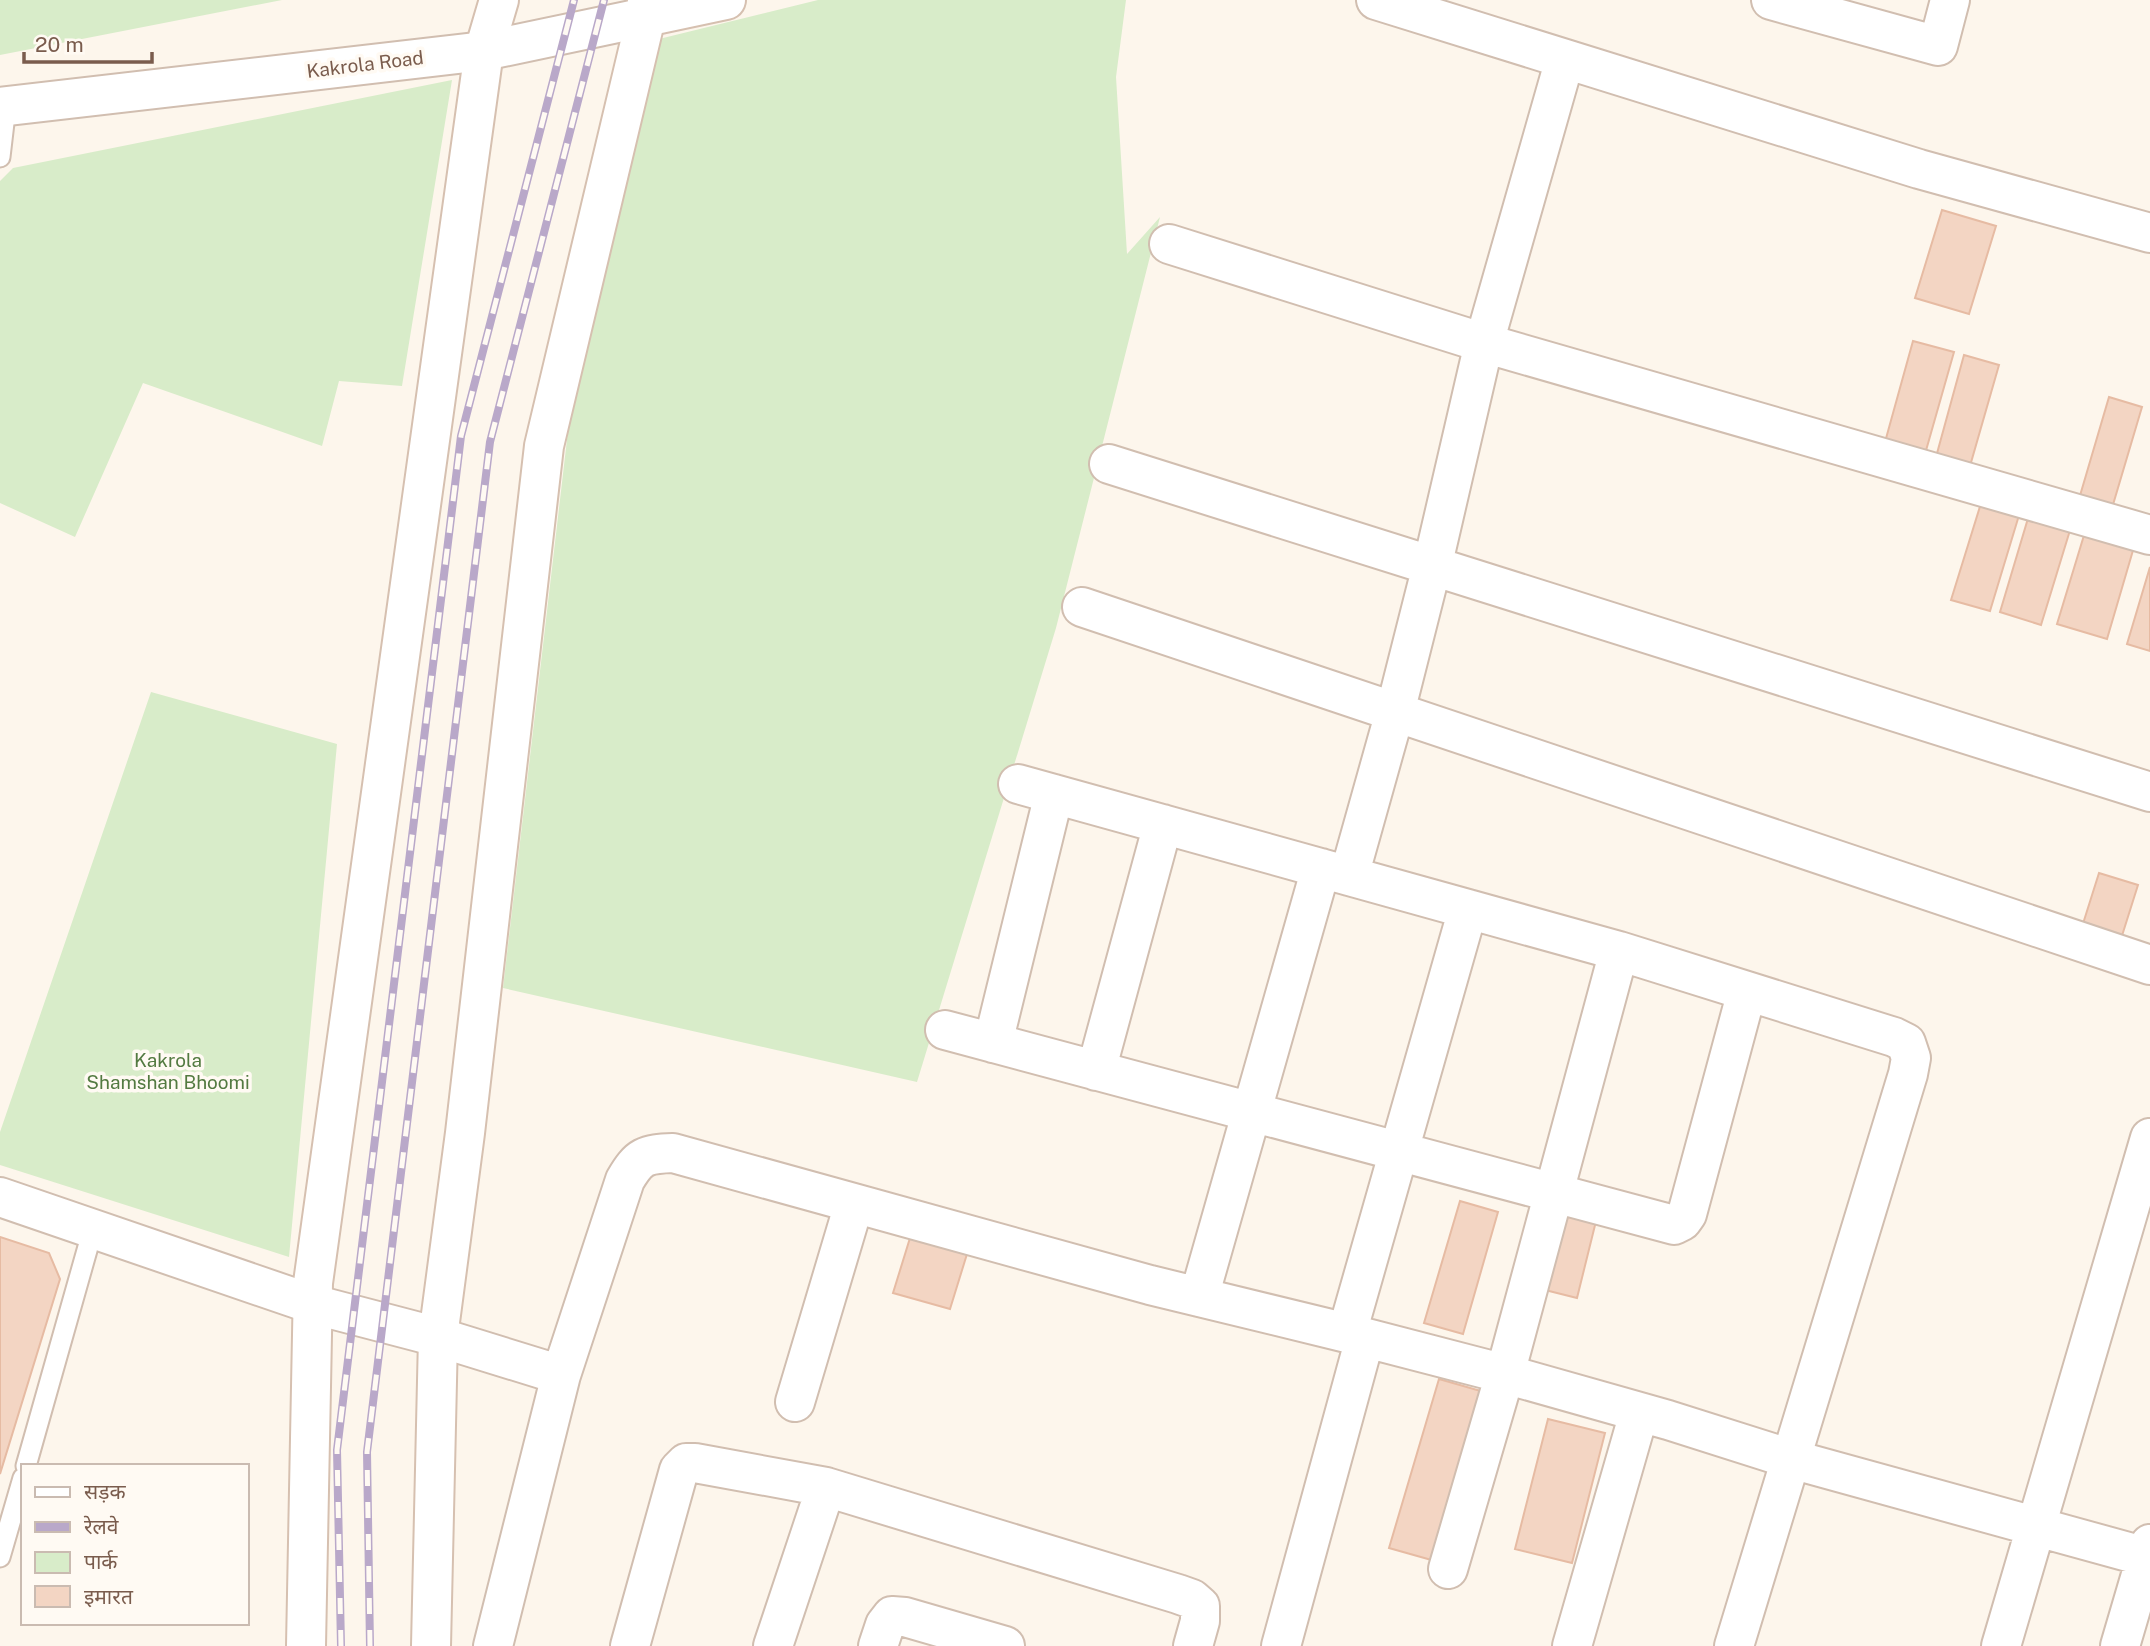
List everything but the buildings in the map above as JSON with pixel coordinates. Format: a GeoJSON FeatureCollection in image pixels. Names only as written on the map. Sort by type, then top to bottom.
{"type":"FeatureCollection","features":[{"type":"Feature","properties":{"kind":"street"},"geometry":{"type":"LineString","coordinates":[[306,1646],[312,1304],[321,1227],[484,51],[499,0]]}},
{"type":"Feature","properties":{"kind":"street","name":"Kakrola Road"},"geometry":{"type":"LineString","coordinates":[[3,106],[484,51],[647,8],[726,0]]}},
{"type":"Feature","properties":{"kind":"street"},"geometry":{"type":"LineString","coordinates":[[1376,0],[1919,169],[2150,233]]}},
{"type":"Feature","properties":{"kind":"street"},"geometry":{"type":"LineString","coordinates":[[1771,0],[1938,46],[1950,0]]}},
{"type":"Feature","properties":{"kind":"street"},"geometry":{"type":"LineString","coordinates":[[431,1646],[438,1337],[544,446],[647,8]]}},
{"type":"Feature","properties":{"kind":"street"},"geometry":{"type":"LineString","coordinates":[[1199,1297],[1252,1112],[1335,872],[1395,712],[1432,566],[1483,343],[1565,58]]}},
{"type":"Feature","properties":{"kind":"street"},"geometry":{"type":"LineString","coordinates":[[1169,244],[1483,343],[2150,535]]}},
{"type":"Feature","properties":{"kind":"street"},"geometry":{"type":"LineString","coordinates":[[1109,464],[2150,792]]}},
{"type":"Feature","properties":{"kind":"street"},"geometry":{"type":"LineString","coordinates":[[1082,607],[2150,965]]}},
{"type":"Feature","properties":{"kind":"street"},"geometry":{"type":"LineString","coordinates":[[1018,783],[1619,951],[1906,1043],[1911,1058],[1908,1074],[1734,1646]]}},
{"type":"Feature","properties":{"kind":"street"},"geometry":{"type":"LineString","coordinates":[[993,1043],[1054,794]]}},
{"type":"Feature","properties":{"kind":"street"},"geometry":{"type":"LineString","coordinates":[[1096,1071],[1163,824]]}},
{"type":"Feature","properties":{"kind":"street"},"geometry":{"type":"LineString","coordinates":[[1281,1646],[1399,1151],[1468,909]]}},
{"type":"Feature","properties":{"kind":"street"},"geometry":{"type":"LineString","coordinates":[[1448,1569],[1505,1374],[1619,951]]}},
{"type":"Feature","properties":{"kind":"street"},"geometry":{"type":"LineString","coordinates":[[945,1030],[1674,1225],[1682,1221],[1687,1214],[1747,991]]}},
{"type":"Feature","properties":{"kind":"street"},"geometry":{"type":"LineString","coordinates":[[2001,1646],[2037,1526],[2137,1233],[2150,1138]]}},
{"type":"Feature","properties":{"kind":"street"},"geometry":{"type":"LineString","coordinates":[[493,1646],[561,1375],[625,1180],[636,1161],[653,1153],[673,1153],[1199,1297],[1505,1374],[1791,1459],[2037,1526],[2149,1553],[2120,1646]]}},
{"type":"Feature","properties":{"kind":"street"},"geometry":{"type":"LineString","coordinates":[[0,1197],[312,1304],[438,1337],[561,1375]]}},
{"type":"Feature","properties":{"kind":"street"},"geometry":{"type":"LineString","coordinates":[[795,1402],[854,1203]]}},
{"type":"Feature","properties":{"kind":"street"},"geometry":{"type":"LineString","coordinates":[[1572,1646],[1639,1413]]}},
{"type":"Feature","properties":{"kind":"street"},"geometry":{"type":"LineString","coordinates":[[630,1646],[679,1470],[686,1463],[826,1488],[1192,1600],[1200,1606],[1200,1621],[1193,1646]]}},
{"type":"Feature","properties":{"kind":"street"},"geometry":{"type":"LineString","coordinates":[[773,1646],[826,1488]]}},
{"type":"Feature","properties":{"kind":"street"},"geometry":{"type":"LineString","coordinates":[[878,1646],[885,1625],[892,1616],[905,1617],[1004,1646]]}},
{"type":"Feature","properties":{"kind":"lane"},"geometry":{"type":"LineString","coordinates":[[0,157],[3,106]]}},
{"type":"Feature","properties":{"kind":"lane"},"geometry":{"type":"LineString","coordinates":[[27,1464],[93,1229]]}},
{"type":"Feature","properties":{"kind":"lane"},"geometry":{"type":"LineString","coordinates":[[0,1557],[21,1485]]}},
{"type":"Feature","properties":{"kind":"green space"},"geometry":{"type":"Polygon","coordinates":[[[0,0],[282,0],[0,55],[0,0]]]}},
{"type":"Feature","properties":{"kind":"green space"},"geometry":{"type":"Polygon","coordinates":[[[818,0],[1126,0],[1116,77],[1127,254],[1160,217],[1056,628],[917,1082],[503,988],[570,414],[659,39],[818,0]]]}},
{"type":"Feature","properties":{"kind":"green space"},"geometry":{"type":"Polygon","coordinates":[[[452,80],[402,386],[339,381],[322,446],[143,383],[75,537],[0,503],[0,181],[13,168],[452,80]]]}},
{"type":"Feature","properties":{"kind":"green space","name":"Kakrola Shamshan Bhoomi"},"geometry":{"type":"Polygon","coordinates":[[[151,692],[337,744],[289,1257],[0,1165],[0,1132],[151,692]]]}},
{"type":"Feature","properties":{"kind":"railway"},"geometry":{"type":"LineString","coordinates":[[341,1646],[337,1450],[461,436],[574,0]]}},
{"type":"Feature","properties":{"kind":"railway"},"geometry":{"type":"LineString","coordinates":[[370,1646],[367,1452],[490,442],[604,0]]}}]}
